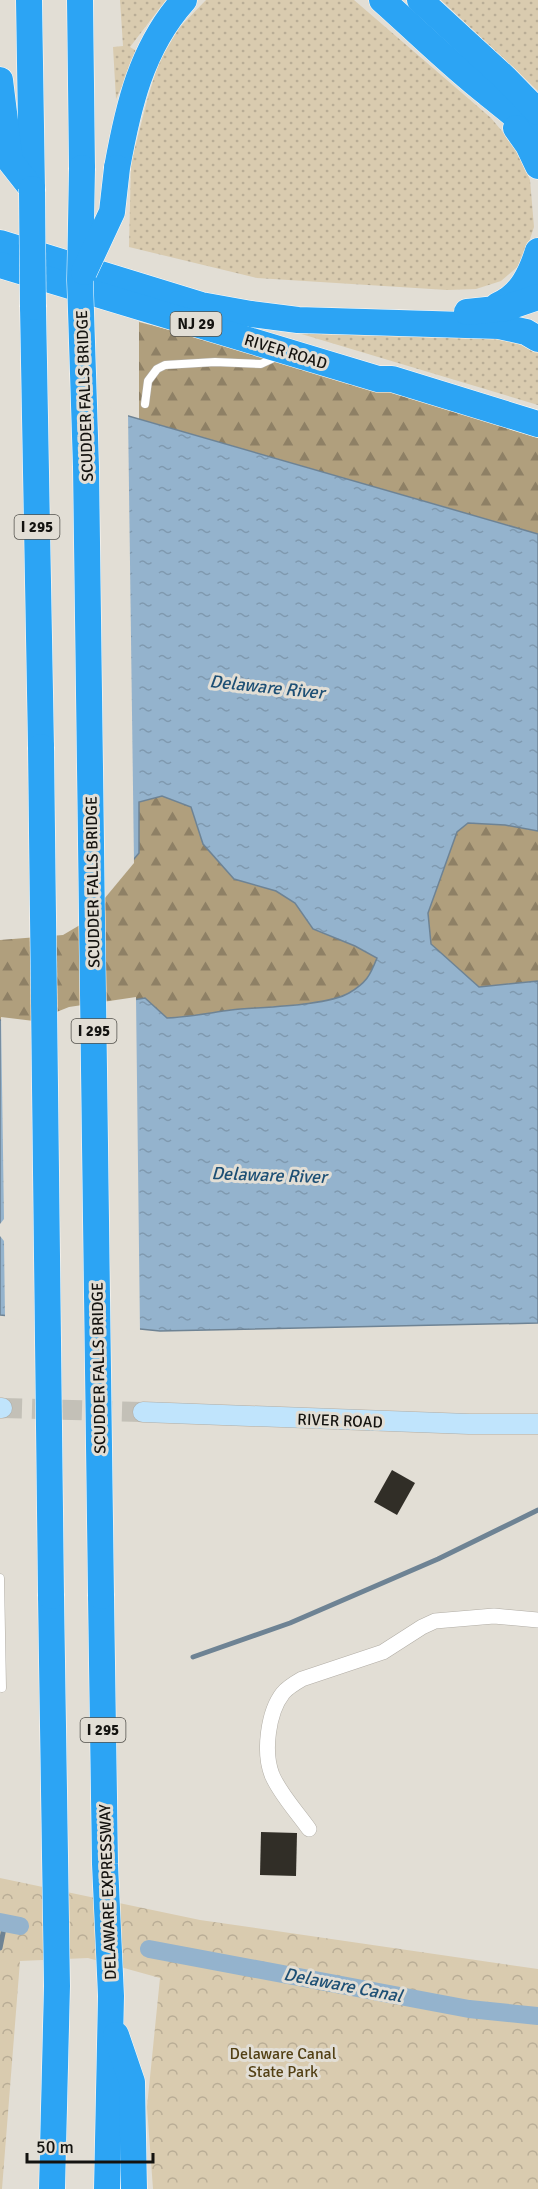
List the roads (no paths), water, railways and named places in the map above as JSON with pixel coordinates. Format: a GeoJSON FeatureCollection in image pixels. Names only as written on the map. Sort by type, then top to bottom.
{"type":"FeatureCollection","features":[{"type":"Feature","properties":{"kind":"highway","name":"I 295"},"geometry":{"type":"LineString","coordinates":[[29,0],[24,173],[57,1986],[52,2189]]}},
{"type":"Feature","properties":{"kind":"highway","name":"SCUDDER FALLS BRIDGE"},"geometry":{"type":"LineString","coordinates":[[80,0],[81,280],[86,467],[101,1596]]}},
{"type":"Feature","properties":{"kind":"highway"},"geometry":{"type":"LineString","coordinates":[[81,280],[112,212],[117,168],[133,93],[147,54],[159,33],[184,0]]}},
{"type":"Feature","properties":{"kind":"highway"},"geometry":{"type":"LineString","coordinates":[[382,0],[487,94],[525,124],[538,140]]}},
{"type":"Feature","properties":{"kind":"highway"},"geometry":{"type":"LineString","coordinates":[[420,0],[505,78],[538,112]]}},
{"type":"Feature","properties":{"kind":"highway"},"geometry":{"type":"LineString","coordinates":[[0,80],[24,173]]}},
{"type":"Feature","properties":{"kind":"highway"},"geometry":{"type":"LineString","coordinates":[[487,94],[523,137],[538,166]]}},
{"type":"Feature","properties":{"kind":"highway"},"geometry":{"type":"LineString","coordinates":[[0,229],[178,282],[228,295],[278,304],[471,312],[506,308],[538,297]]}},
{"type":"Feature","properties":{"kind":"highway"},"geometry":{"type":"LineString","coordinates":[[0,243],[210,306],[381,371],[392,380]]}},
{"type":"Feature","properties":{"kind":"highway"},"geometry":{"type":"LineString","coordinates":[[471,312],[501,304],[510,298],[526,279],[538,251]]}},
{"type":"Feature","properties":{"kind":"highway","name":"RIVER ROAD"},"geometry":{"type":"LineString","coordinates":[[0,265],[378,379],[392,380],[538,424]]}},
{"type":"Feature","properties":{"kind":"highway"},"geometry":{"type":"LineString","coordinates":[[210,306],[298,320],[499,326],[526,332],[538,339]]}},
{"type":"Feature","properties":{"kind":"highway","name":"DELAWARE EXPRESSWAY"},"geometry":{"type":"LineString","coordinates":[[101,1596],[105,1864],[111,2007],[107,2189]]}},
{"type":"Feature","properties":{"kind":"highway"},"geometry":{"type":"LineString","coordinates":[[111,2007],[132,2082],[134,2189]]}},
{"type":"Feature","properties":{"kind":"main road","name":"RIVER ROAD"},"geometry":{"type":"LineString","coordinates":[[143,1412],[458,1424],[538,1424]]}},
{"type":"Feature","properties":{"kind":"street"},"geometry":{"type":"LineString","coordinates":[[309,1829],[278,1786],[271,1773],[268,1759],[271,1719],[276,1706],[288,1689],[302,1679],[383,1652],[435,1621],[494,1616],[538,1620]]}},
{"type":"Feature","properties":{"kind":"lane"},"geometry":{"type":"LineString","coordinates":[[145,404],[148,381],[158,369],[165,365],[214,362],[261,364],[287,351]]}},
{"type":"Feature","properties":{"kind":"lane"},"geometry":{"type":"LineString","coordinates":[[0,1578],[2,1688]]}},
{"type":"Feature","properties":{"kind":"water","name":"Delaware River"},"geometry":{"type":"Polygon","coordinates":[[[0,379],[538,534],[538,831],[505,825],[468,823],[457,832],[428,913],[431,944],[479,987],[538,981],[538,1323],[160,1331],[0,1315],[0,1020],[34,1024],[70,1010],[145,998],[167,1018],[325,1001],[349,993],[360,986],[370,974],[377,958],[355,946],[313,929],[295,903],[276,891],[234,879],[203,844],[191,807],[162,796],[139,802],[139,853],[83,920],[62,932],[0,937],[0,379]]]}},
{"type":"Feature","properties":{"kind":"waterway"},"geometry":{"type":"LineString","coordinates":[[193,1657],[290,1623],[438,1559],[538,1510]]}},
{"type":"Feature","properties":{"kind":"waterway","name":"Delaware Canal"},"geometry":{"type":"LineString","coordinates":[[0,1922],[20,1926]]}},
{"type":"Feature","properties":{"kind":"waterway"},"geometry":{"type":"LineString","coordinates":[[0,1948],[5,1923]]}},
{"type":"Feature","properties":{"kind":"waterway","name":"Delaware Canal"},"geometry":{"type":"LineString","coordinates":[[149,1949],[469,2009],[538,2016]]}},
{"type":"Feature","properties":{"kind":"tunnel"},"geometry":{"type":"LineString","coordinates":[[2,1408],[143,1412]]}},
{"type":"Feature","properties":{"kind":"park label","name":"Delaware Canal State Park"},"geometry":{"type":"Point","coordinates":[283,2062]}}]}
